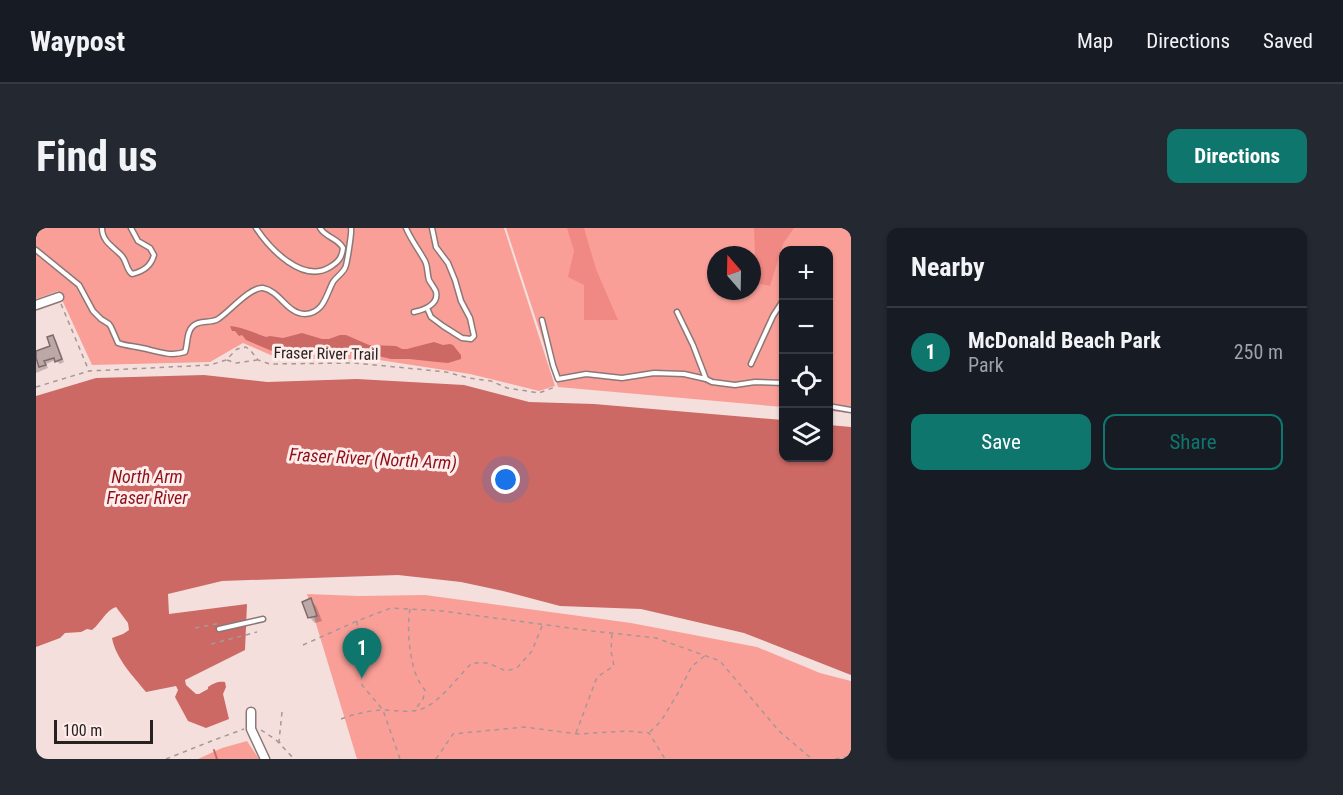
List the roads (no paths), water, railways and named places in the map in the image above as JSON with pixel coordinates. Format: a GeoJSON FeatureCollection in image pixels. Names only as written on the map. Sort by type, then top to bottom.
{"type":"FeatureCollection","features":[{"type":"Feature","properties":{"kind":"street"},"geometry":{"type":"LineString","coordinates":[[36,305],[58,297]]}},
{"type":"Feature","properties":{"kind":"street"},"geometry":{"type":"LineString","coordinates":[[251,712],[251,729],[265,759]]}},
{"type":"Feature","properties":{"kind":"lane"},"geometry":{"type":"LineString","coordinates":[[102,228],[102,234],[107,242],[119,253],[132,274],[148,267],[154,255],[150,248],[138,241],[131,228]]}},
{"type":"Feature","properties":{"kind":"lane"},"geometry":{"type":"LineString","coordinates":[[256,228],[288,262],[310,272],[319,272],[342,257],[343,248],[337,240],[327,236],[320,228]]}},
{"type":"Feature","properties":{"kind":"lane"},"geometry":{"type":"LineString","coordinates":[[36,250],[78,285],[93,310],[101,320],[109,324],[118,343],[163,354],[180,354],[185,352],[189,331],[194,324],[220,318],[233,305],[257,288],[264,288],[279,297],[296,312],[306,314],[321,307],[330,293],[333,282],[347,264],[351,228]]}},
{"type":"Feature","properties":{"kind":"lane"},"geometry":{"type":"LineString","coordinates":[[406,228],[424,260],[429,278],[436,290],[434,302],[427,308],[414,312]]}},
{"type":"Feature","properties":{"kind":"lane"},"geometry":{"type":"LineString","coordinates":[[427,308],[431,317],[462,338],[471,339],[474,336],[470,318],[460,301],[448,263],[436,247],[432,228]]}},
{"type":"Feature","properties":{"kind":"lane"},"geometry":{"type":"LineString","coordinates":[[751,364],[782,300]]}},
{"type":"Feature","properties":{"kind":"lane"},"geometry":{"type":"LineString","coordinates":[[677,312],[706,379]]}},
{"type":"Feature","properties":{"kind":"lane"},"geometry":{"type":"LineString","coordinates":[[542,320],[558,379],[586,374],[622,378],[654,373],[684,374],[735,386],[755,382],[779,383]]}},
{"type":"Feature","properties":{"kind":"lane"},"geometry":{"type":"LineString","coordinates":[[833,407],[851,410]]}},
{"type":"Feature","properties":{"kind":"lane"},"geometry":{"type":"LineString","coordinates":[[219,628],[263,618]]}},
{"type":"Feature","properties":{"kind":"water"},"geometry":{"type":"Polygon","coordinates":[[[230,326],[266,337],[283,338],[302,333],[329,339],[346,335],[369,345],[396,346],[402,349],[434,342],[443,345],[450,344],[461,355],[461,359],[448,363],[391,359],[359,353],[314,354],[288,349],[272,351],[246,340],[242,335],[239,336],[232,331],[230,326]]]}},
{"type":"Feature","properties":{"kind":"water","name":"North Arm Fraser River"},"geometry":{"type":"Polygon","coordinates":[[[204,375],[267,382],[357,379],[464,385],[529,402],[594,404],[779,420],[779,462],[833,462],[833,425],[851,427],[851,675],[744,633],[641,609],[560,606],[461,582],[398,575],[222,581],[168,594],[169,614],[247,604],[245,650],[185,680],[186,685],[196,694],[208,689],[214,683],[225,682],[226,687],[223,694],[229,719],[206,728],[188,721],[175,697],[178,690],[176,686],[146,692],[121,660],[112,638],[129,630],[128,623],[116,607],[109,611],[92,630],[65,633],[60,638],[36,647],[36,396],[96,378],[204,375]]]}},
{"type":"Feature","properties":{"kind":"waterway"},"geometry":{"type":"LineString","coordinates":[[214,750],[217,759]]}},
{"type":"Feature","properties":{"kind":"place","name":"McDonald Beach Park"},"geometry":{"type":"Point","coordinates":[362,678]}},
{"type":"Feature","properties":{"kind":"water label","name":"Fraser River (North Arm)"},"geometry":{"type":"Point","coordinates":[373,459]}}]}
